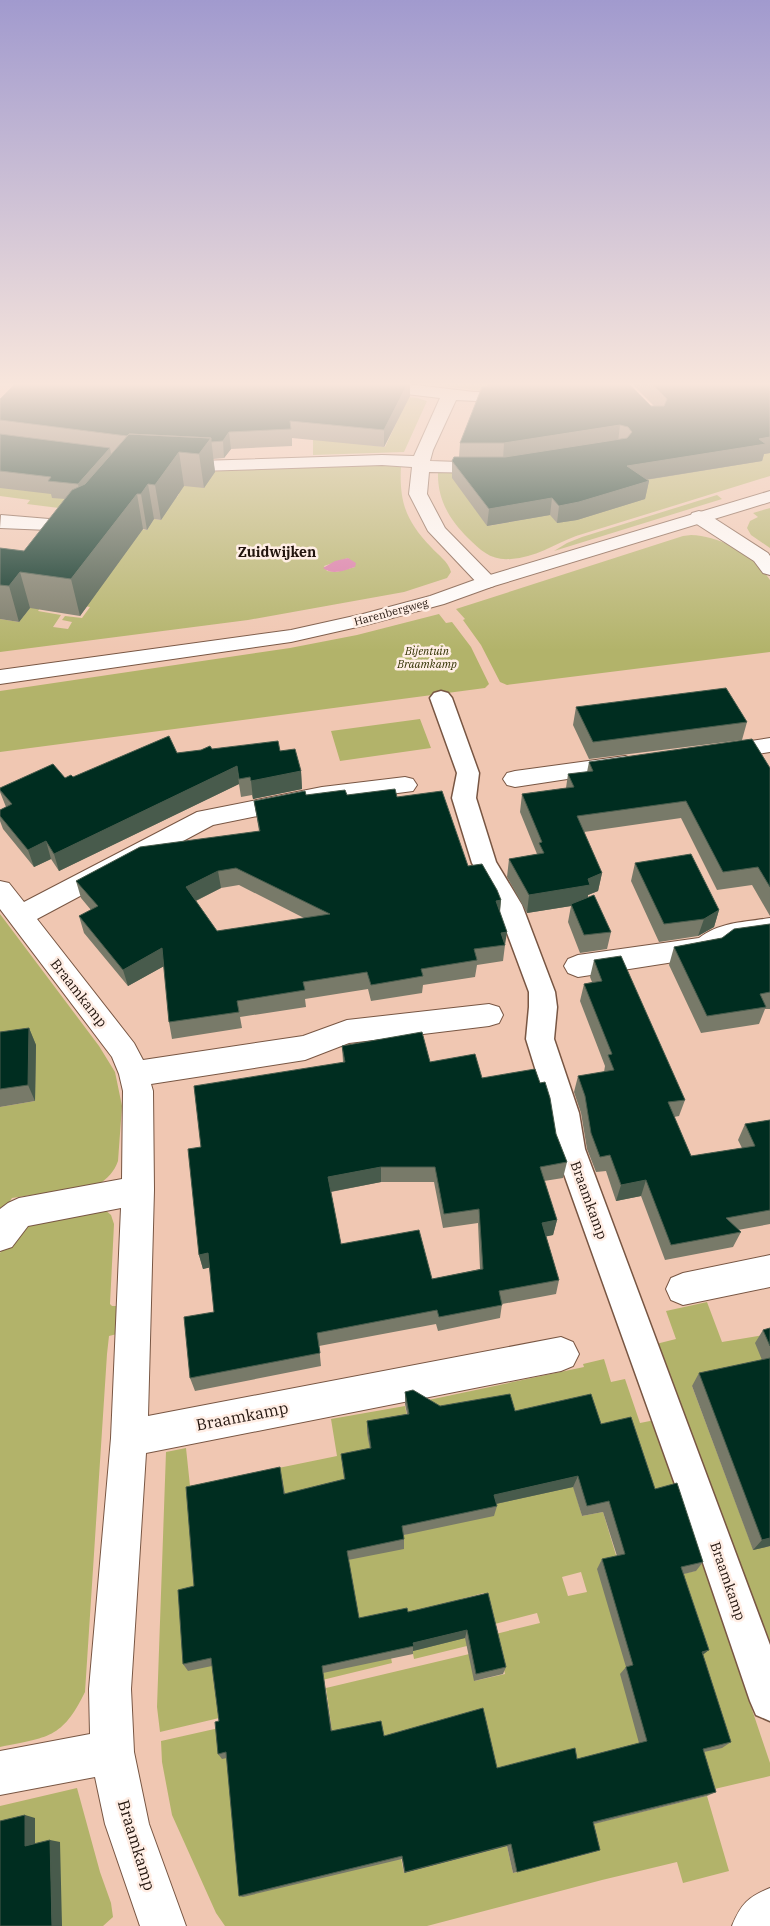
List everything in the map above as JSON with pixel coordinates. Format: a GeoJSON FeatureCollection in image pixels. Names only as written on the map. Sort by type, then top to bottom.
{"type":"FeatureCollection","features":[{"type":"Feature","properties":{"kind":"street"},"geometry":{"type":"LineString","coordinates":[[420,471],[418,494],[437,531],[487,582]]}},
{"type":"Feature","properties":{"kind":"street","name":"Harenbergweg"},"geometry":{"type":"LineString","coordinates":[[0,677],[291,636],[437,600],[487,582],[770,496]]}},
{"type":"Feature","properties":{"kind":"street"},"geometry":{"type":"LineString","coordinates":[[0,522],[39,534],[84,514],[91,506]]}},
{"type":"Feature","properties":{"kind":"street"},"geometry":{"type":"LineString","coordinates":[[699,518],[761,557],[770,569]]}},
{"type":"Feature","properties":{"kind":"street","name":"Braamkamp"},"geometry":{"type":"LineString","coordinates":[[441,698],[468,774],[468,780],[463,790],[464,798],[484,862],[510,905],[542,992],[543,1006],[540,1039],[564,1113],[570,1148],[641,1346],[720,1557],[770,1701]]}},
{"type":"Feature","properties":{"kind":"street"},"geometry":{"type":"LineString","coordinates":[[701,754],[770,745]]}},
{"type":"Feature","properties":{"kind":"street"},"geometry":{"type":"LineString","coordinates":[[515,779],[642,762]]}},
{"type":"Feature","properties":{"kind":"street","name":"Braamkamp"},"geometry":{"type":"LineString","coordinates":[[153,1920],[127,1824],[112,1752],[110,1689],[129,1438],[138,1190],[138,1091],[134,1074],[124,1051],[10,903],[206,818],[322,795],[405,785]]}},
{"type":"Feature","properties":{"kind":"street"},"geometry":{"type":"LineString","coordinates":[[578,966],[706,947],[720,936],[770,928]]}},
{"type":"Feature","properties":{"kind":"street"},"geometry":{"type":"LineString","coordinates":[[134,1074],[304,1048],[347,1032],[489,1015]]}},
{"type":"Feature","properties":{"kind":"street"},"geometry":{"type":"LineString","coordinates":[[0,1236],[10,1221],[19,1213],[138,1190]]}},
{"type":"Feature","properties":{"kind":"street"},"geometry":{"type":"LineString","coordinates":[[683,1289],[770,1271]]}},
{"type":"Feature","properties":{"kind":"street","name":"Braamkamp"},"geometry":{"type":"LineString","coordinates":[[129,1438],[561,1354]]}},
{"type":"Feature","properties":{"kind":"street"},"geometry":{"type":"LineString","coordinates":[[0,1773],[112,1752]]}},
{"type":"Feature","properties":{"kind":"street"},"geometry":{"type":"LineString","coordinates":[[755,1926],[770,1911]]}},
{"type":"Feature","properties":{"kind":"green space"},"geometry":{"type":"Polygon","coordinates":[[[401,471],[403,501],[410,519],[422,538],[445,561],[451,572],[447,578],[404,592],[248,620],[0,652],[0,619],[19,622],[36,600],[52,590],[38,611],[61,615],[53,627],[68,629],[72,622],[62,620],[65,616],[82,618],[90,607],[53,601],[133,528],[147,530],[154,519],[161,520],[170,496],[177,497],[179,494],[172,493],[199,472],[401,471]],[[348,558],[324,566],[327,571],[336,572],[355,567],[348,558]]]}},
{"type":"Feature","properties":{"kind":"green space"},"geometry":{"type":"Polygon","coordinates":[[[438,471],[440,471],[770,471],[770,476],[576,536],[528,556],[511,559],[492,557],[461,531],[446,508],[438,481],[438,471]],[[455,481],[488,526],[521,520],[455,481]]]}},
{"type":"Feature","properties":{"kind":"green space"},"geometry":{"type":"Polygon","coordinates":[[[0,480],[80,497],[67,509],[27,504],[30,500],[0,496],[0,480]]]}},
{"type":"Feature","properties":{"kind":"green space"},"geometry":{"type":"Polygon","coordinates":[[[717,495],[722,499],[554,551],[582,537],[717,495]]]}},
{"type":"Feature","properties":{"kind":"green space"},"geometry":{"type":"Polygon","coordinates":[[[770,508],[770,548],[751,535],[747,528],[750,521],[758,517],[753,513],[770,508]]]}},
{"type":"Feature","properties":{"kind":"green space"},"geometry":{"type":"Polygon","coordinates":[[[691,535],[714,539],[736,548],[755,563],[770,580],[770,652],[507,685],[500,682],[481,645],[463,620],[465,619],[456,609],[683,536],[691,535]]]}},
{"type":"Feature","properties":{"kind":"green space","name":"Bijentuin Braamkamp"},"geometry":{"type":"Polygon","coordinates":[[[439,614],[446,623],[452,622],[471,647],[489,684],[485,688],[0,752],[0,691],[290,648],[357,635],[439,614]]]}},
{"type":"Feature","properties":{"kind":"green space"},"geometry":{"type":"Polygon","coordinates":[[[420,719],[431,748],[340,761],[331,731],[420,719]]]}},
{"type":"Feature","properties":{"kind":"green space"},"geometry":{"type":"Polygon","coordinates":[[[0,914],[99,1046],[115,1072],[122,1106],[118,1161],[113,1172],[105,1180],[98,1185],[12,1198],[0,1216],[0,1107],[35,1101],[0,1036],[0,914]]]}},
{"type":"Feature","properties":{"kind":"green space"},"geometry":{"type":"Polygon","coordinates":[[[104,1209],[111,1215],[114,1224],[110,1304],[117,1306],[117,1334],[109,1336],[107,1354],[85,1692],[69,1719],[52,1733],[42,1738],[0,1747],[0,1253],[18,1227],[104,1209]]]}},
{"type":"Feature","properties":{"kind":"green space"},"geometry":{"type":"Polygon","coordinates":[[[707,1302],[722,1342],[770,1334],[766,1370],[692,1386],[753,1549],[770,1546],[770,1666],[656,1344],[676,1339],[666,1311],[707,1302]]]}},
{"type":"Feature","properties":{"kind":"green space"},"geometry":{"type":"Polygon","coordinates":[[[604,1359],[611,1382],[625,1379],[640,1423],[660,1419],[740,1648],[732,1650],[770,1763],[770,1776],[706,1791],[694,1754],[722,1747],[674,1576],[695,1571],[499,1433],[419,1402],[584,1367],[583,1364],[604,1359]]]}},
{"type":"Feature","properties":{"kind":"green space"},"geometry":{"type":"Polygon","coordinates":[[[405,1406],[409,1425],[401,1536],[491,1505],[565,1457],[582,1516],[603,1512],[625,1585],[627,1672],[640,1746],[572,1763],[494,1772],[338,1776],[326,1688],[482,1651],[479,1638],[540,1623],[537,1613],[491,1625],[484,1593],[461,1599],[471,1645],[414,1659],[406,1616],[384,1621],[392,1663],[314,1682],[316,1695],[160,1732],[157,1707],[166,1452],[186,1448],[190,1486],[337,1456],[331,1419],[405,1406]],[[581,1572],[562,1577],[568,1596],[587,1592],[581,1572]],[[500,1653],[474,1681],[505,1674],[500,1653]]]}},
{"type":"Feature","properties":{"kind":"green space"},"geometry":{"type":"Polygon","coordinates":[[[219,1728],[257,1752],[401,1858],[404,1873],[507,1846],[513,1873],[594,1852],[588,1825],[707,1796],[729,1871],[683,1883],[677,1862],[427,1926],[225,1926],[216,1913],[172,1815],[162,1762],[161,1741],[219,1728]]]}},
{"type":"Feature","properties":{"kind":"green space"},"geometry":{"type":"Polygon","coordinates":[[[77,1788],[100,1872],[111,1903],[113,1917],[103,1926],[62,1926],[35,1849],[0,1827],[0,1806],[77,1788]]]}},
{"type":"Feature","properties":{"kind":"shaded area"},"geometry":{"type":"Polygon","coordinates":[[[348,558],[356,563],[355,567],[335,572],[323,568],[335,561],[348,558]]]}},
{"type":"Feature","properties":{"kind":"building"},"geometry":{"type":"Polygon","coordinates":[[[0,471],[90,471],[78,484],[48,481],[51,477],[0,471]]]}},
{"type":"Feature","properties":{"kind":"building"},"geometry":{"type":"Polygon","coordinates":[[[97,471],[165,471],[155,485],[148,484],[141,494],[137,494],[71,579],[20,572],[9,586],[0,585],[0,548],[24,551],[72,490],[85,484],[97,471]]]}},
{"type":"Feature","properties":{"kind":"building"},"geometry":{"type":"Polygon","coordinates":[[[460,471],[634,471],[649,481],[559,506],[552,498],[489,509],[460,471]]]}},
{"type":"Feature","properties":{"kind":"building"},"geometry":{"type":"Polygon","coordinates":[[[726,688],[747,722],[593,742],[576,707],[726,688]]]}},
{"type":"Feature","properties":{"kind":"building"},"geometry":{"type":"Polygon","coordinates":[[[169,736],[177,753],[201,750],[210,746],[212,749],[278,741],[280,751],[295,749],[301,771],[251,781],[250,777],[239,779],[237,766],[54,854],[46,841],[28,850],[0,816],[0,810],[12,804],[0,788],[53,764],[65,778],[71,775],[73,777],[169,736]]]}},
{"type":"Feature","properties":{"kind":"building"},"geometry":{"type":"Polygon","coordinates":[[[752,739],[770,768],[770,887],[758,867],[723,872],[686,801],[577,816],[602,873],[588,879],[590,885],[529,895],[509,859],[544,853],[539,843],[542,842],[522,794],[574,787],[568,774],[593,771],[589,762],[752,739]]]}},
{"type":"Feature","properties":{"kind":"building"},"geometry":{"type":"Polygon","coordinates":[[[395,789],[397,797],[442,791],[468,866],[482,864],[497,890],[501,900],[496,901],[507,932],[501,933],[505,945],[474,949],[477,960],[421,969],[423,976],[371,985],[367,972],[303,982],[305,990],[237,1001],[239,1012],[169,1022],[162,948],[123,970],[79,916],[98,906],[76,881],[140,847],[260,831],[254,801],[305,791],[306,795],[345,790],[347,795],[395,789]],[[236,868],[218,871],[186,887],[217,931],[330,914],[236,868]]]}},
{"type":"Feature","properties":{"kind":"building"},"geometry":{"type":"Polygon","coordinates":[[[691,854],[719,910],[704,919],[664,924],[635,863],[691,854]]]}},
{"type":"Feature","properties":{"kind":"building"},"geometry":{"type":"Polygon","coordinates":[[[594,895],[611,932],[584,935],[571,904],[594,895]]]}},
{"type":"Feature","properties":{"kind":"building"},"geometry":{"type":"Polygon","coordinates":[[[770,924],[770,992],[760,994],[766,1007],[707,1016],[674,947],[722,938],[734,929],[770,924]]]}},
{"type":"Feature","properties":{"kind":"building"},"geometry":{"type":"Polygon","coordinates":[[[621,956],[685,1100],[668,1102],[691,1156],[755,1146],[745,1124],[770,1120],[770,1210],[726,1218],[741,1232],[671,1245],[646,1180],[621,1185],[610,1155],[600,1157],[591,1133],[585,1096],[578,1076],[614,1070],[608,1055],[612,1054],[584,984],[602,981],[594,960],[621,956]]]}},
{"type":"Feature","properties":{"kind":"building"},"geometry":{"type":"Polygon","coordinates":[[[29,1028],[28,1085],[0,1089],[0,1032],[29,1028]]]}},
{"type":"Feature","properties":{"kind":"building"},"geometry":{"type":"Polygon","coordinates":[[[422,1032],[430,1062],[475,1054],[482,1078],[535,1069],[540,1083],[545,1082],[550,1098],[556,1134],[567,1162],[540,1167],[557,1220],[542,1223],[559,1280],[499,1291],[502,1305],[439,1317],[437,1310],[317,1333],[320,1353],[190,1378],[184,1317],[214,1312],[208,1253],[199,1255],[188,1149],[201,1147],[194,1086],[345,1062],[342,1046],[422,1032]],[[381,1167],[328,1177],[341,1244],[419,1230],[432,1279],[483,1269],[479,1209],[444,1214],[435,1167],[381,1167]]]}},
{"type":"Feature","properties":{"kind":"building"},"geometry":{"type":"Polygon","coordinates":[[[770,1328],[770,1346],[763,1330],[770,1328]]]}},
{"type":"Feature","properties":{"kind":"building"},"geometry":{"type":"Polygon","coordinates":[[[770,1358],[770,1538],[762,1540],[699,1373],[770,1358]]]}},
{"type":"Feature","properties":{"kind":"building"},"geometry":{"type":"Polygon","coordinates":[[[413,1390],[440,1406],[510,1394],[515,1411],[591,1394],[601,1424],[631,1417],[655,1489],[677,1483],[703,1562],[681,1567],[709,1650],[702,1652],[731,1742],[703,1749],[716,1792],[593,1822],[600,1850],[517,1872],[511,1844],[405,1872],[402,1856],[239,1896],[226,1752],[218,1754],[215,1722],[219,1721],[211,1658],[183,1664],[178,1590],[194,1586],[186,1487],[280,1467],[284,1494],[345,1479],[341,1454],[371,1448],[367,1421],[409,1414],[405,1392],[413,1390]],[[578,1476],[494,1495],[497,1506],[402,1526],[404,1539],[347,1551],[359,1618],[407,1608],[408,1612],[488,1593],[506,1667],[476,1674],[467,1630],[413,1643],[414,1646],[322,1666],[331,1731],[381,1721],[384,1736],[483,1708],[497,1768],[575,1748],[577,1759],[647,1741],[626,1667],[633,1665],[602,1559],[625,1554],[609,1501],[587,1506],[578,1476]]]}},
{"type":"Feature","properties":{"kind":"building"},"geometry":{"type":"Polygon","coordinates":[[[25,1815],[25,1846],[50,1840],[52,1926],[0,1926],[0,1821],[25,1815]]]}},
{"type":"Feature","properties":{"kind":"district","name":"Zuidwijken"},"geometry":{"type":"Point","coordinates":[277,552]}}]}
